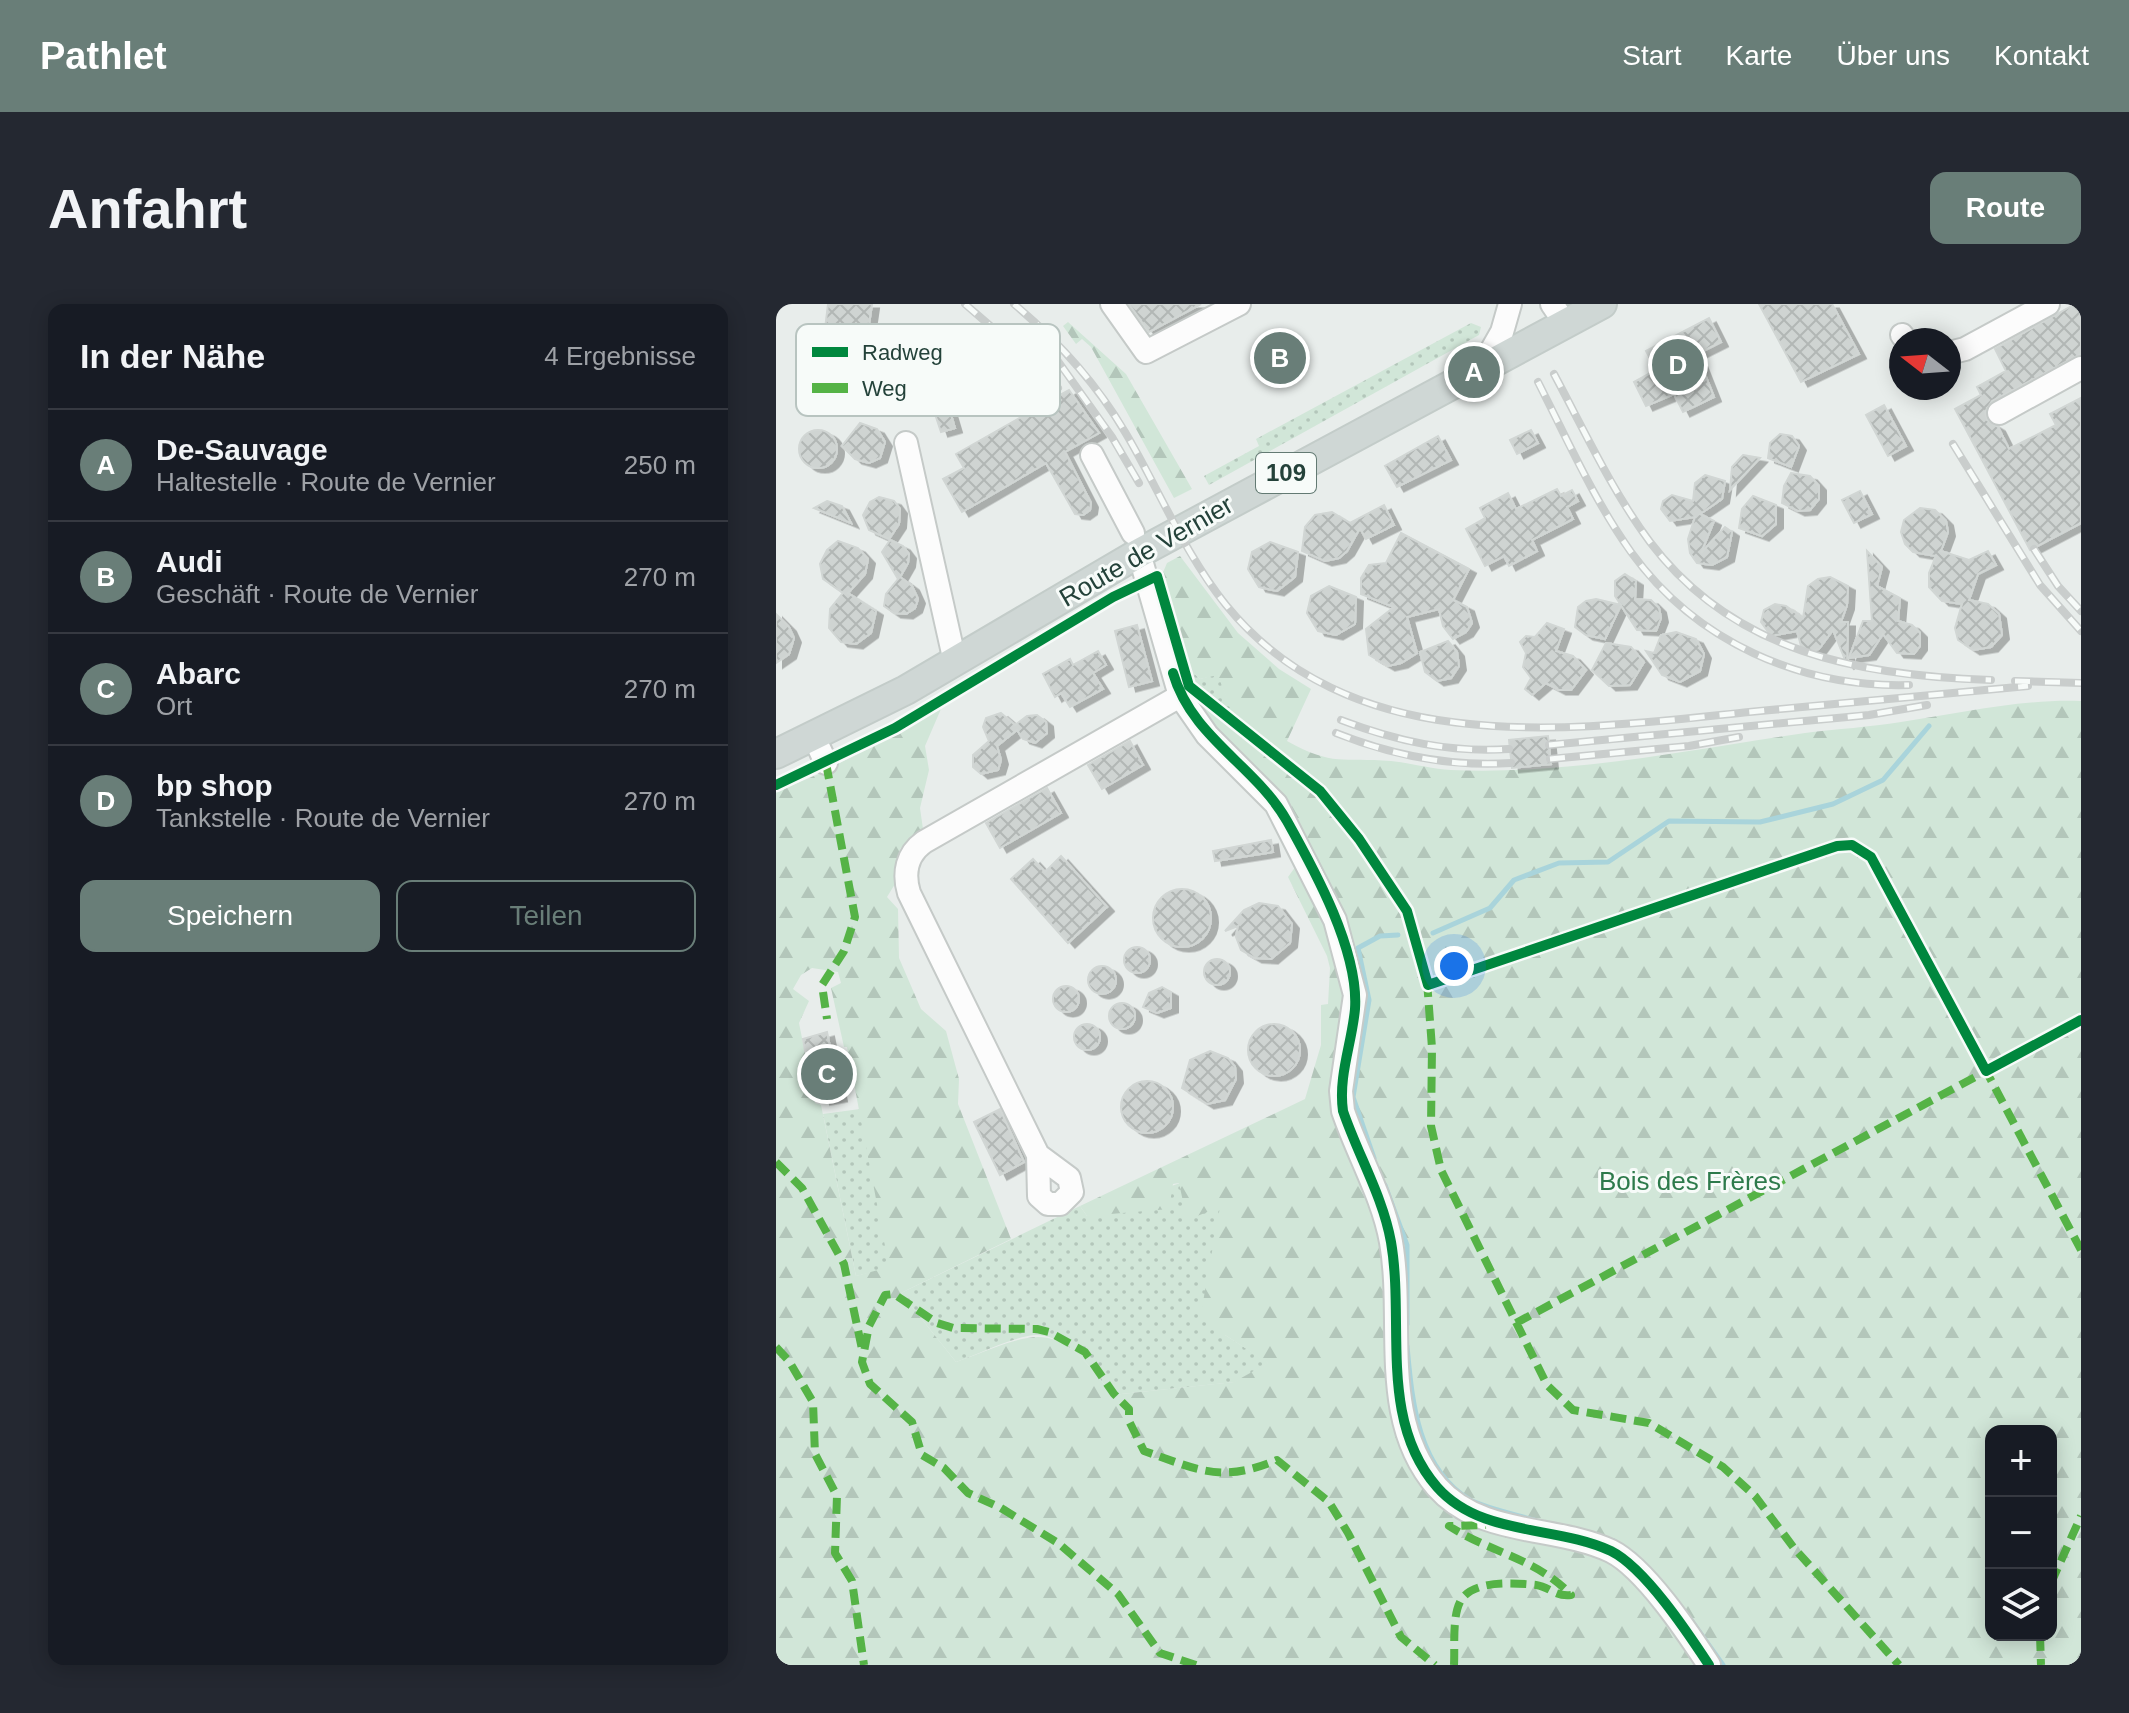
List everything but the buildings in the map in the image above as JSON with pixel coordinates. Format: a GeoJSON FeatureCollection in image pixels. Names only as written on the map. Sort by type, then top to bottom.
{"type":"FeatureCollection","features":[{"type":"Feature","properties":{"kind":"main road","name":"Route de Vernier"},"geometry":{"type":"LineString","coordinates":[[778,748],[814,737],[955,662],[1136,543],[1481,369],[1559,314],[1602,304]]}},
{"type":"Feature","properties":{"kind":"street"},"geometry":{"type":"LineString","coordinates":[[1112,304],[1146,352],[1239,304]]}},
{"type":"Feature","properties":{"kind":"street"},"geometry":{"type":"LineString","coordinates":[[1481,369],[1502,332],[1510,304]]}},
{"type":"Feature","properties":{"kind":"street"},"geometry":{"type":"LineString","coordinates":[[1961,350],[2048,304]]}},
{"type":"Feature","properties":{"kind":"street"},"geometry":{"type":"LineString","coordinates":[[1999,413],[2081,368]]}},
{"type":"Feature","properties":{"kind":"street"},"geometry":{"type":"LineString","coordinates":[[906,443],[955,662]]}},
{"type":"Feature","properties":{"kind":"street"},"geometry":{"type":"LineString","coordinates":[[1092,455],[1136,543],[1180,696],[1207,735],[1276,804],[1335,920],[1355,995],[1341,1091],[1343,1111],[1390,1238],[1396,1290],[1397,1383],[1410,1436],[1422,1465],[1443,1493],[1466,1510],[1496,1522],[1608,1550],[1620,1557],[1674,1614],[1709,1665]]}},
{"type":"Feature","properties":{"kind":"street"},"geometry":{"type":"LineString","coordinates":[[1038,1155],[909,893],[906,868],[913,852],[924,842],[1180,696]]}},
{"type":"Feature","properties":{"kind":"street"},"geometry":{"type":"LineString","coordinates":[[814,737],[826,763]]}},
{"type":"Feature","properties":{"kind":"green space"},"geometry":{"type":"Polygon","coordinates":[[[1068,322],[1126,374],[1192,489],[1174,498],[1091,347],[1082,339],[1076,344],[1063,326],[1068,322]]]}},
{"type":"Feature","properties":{"kind":"green space"},"geometry":{"type":"Polygon","coordinates":[[[1471,323],[1481,327],[1479,335],[1209,485],[1204,476],[1259,446],[1256,439],[1471,323]]]}},
{"type":"Feature","properties":{"kind":"green space","name":"Bois des Frères"},"geometry":{"type":"Polygon","coordinates":[[[1180,556],[1238,633],[1279,669],[1311,689],[1287,741],[1328,758],[1391,761],[1451,770],[1540,769],[1629,760],[2013,704],[2081,701],[2081,1665],[776,1665],[776,792],[821,773],[941,709],[925,746],[929,770],[920,808],[923,829],[900,849],[895,884],[887,897],[898,909],[899,958],[921,1009],[946,1031],[959,1079],[958,1104],[1011,1239],[901,1293],[956,1362],[1007,1343],[1043,1337],[1059,1341],[1075,1352],[1112,1395],[1234,1382],[1268,1363],[1225,1335],[1201,1313],[1220,1207],[1187,1220],[1179,1183],[1173,1184],[1169,1209],[1087,1216],[1080,1206],[1305,1099],[1321,1045],[1321,1005],[1328,1004],[1330,968],[1327,956],[1288,877],[1309,848],[1201,716],[1209,710],[1230,708],[1218,675],[1200,679],[1184,664],[1161,577],[1167,563],[1180,556]],[[812,968],[801,975],[793,989],[809,1001],[799,1023],[815,1103],[821,1105],[856,1276],[889,1267],[847,1047],[844,1047],[831,988],[841,983],[838,972],[812,968]]]}},
{"type":"Feature","properties":{"kind":"green space"},"geometry":{"type":"Polygon","coordinates":[[[1184,664],[1200,679],[1218,674],[1231,709],[1209,710],[1201,716],[1188,692],[1184,664]]]}},
{"type":"Feature","properties":{"kind":"green space"},"geometry":{"type":"Polygon","coordinates":[[[860,1109],[890,1268],[856,1276],[823,1114],[860,1109]]]}},
{"type":"Feature","properties":{"kind":"green space"},"geometry":{"type":"Polygon","coordinates":[[[1180,1183],[1220,1207],[1225,1335],[1269,1363],[1235,1382],[1112,1395],[1077,1354],[1054,1338],[1041,1335],[1009,1341],[956,1362],[901,1293],[1080,1206],[1087,1216],[1180,1183]]]}},
{"type":"Feature","properties":{"kind":"waterway"},"geometry":{"type":"LineString","coordinates":[[1433,933],[1490,908],[1514,880],[1559,863],[1608,862],[1669,821],[1760,822],[1833,804],[1883,780],[1929,726]]}},
{"type":"Feature","properties":{"kind":"waterway"},"geometry":{"type":"LineString","coordinates":[[1374,1158],[1353,1097],[1369,1000],[1358,948],[1380,936],[1398,935]]}},
{"type":"Feature","properties":{"kind":"waterway"},"geometry":{"type":"LineString","coordinates":[[1385,1185],[1407,1245],[1407,1324]]}},
{"type":"Feature","properties":{"kind":"waterway"},"geometry":{"type":"LineString","coordinates":[[1407,1346],[1420,1431],[1438,1470],[1470,1500],[1534,1520]]}},
{"type":"Feature","properties":{"kind":"waterway"},"geometry":{"type":"LineString","coordinates":[[1614,1541],[1635,1555]]}},
{"type":"Feature","properties":{"kind":"waterway"},"geometry":{"type":"LineString","coordinates":[[1691,1620],[1723,1665]]}},
{"type":"Feature","properties":{"kind":"railway"},"geometry":{"type":"LineString","coordinates":[[965,304],[988,324]]}},
{"type":"Feature","properties":{"kind":"railway"},"geometry":{"type":"LineString","coordinates":[[1014,304],[1036,324]]}},
{"type":"Feature","properties":{"kind":"railway"},"geometry":{"type":"LineString","coordinates":[[1060,347],[1114,414],[1197,564],[1226,605],[1278,655],[1337,690],[1401,713],[1470,724],[1540,727],[1611,725],[2028,686]]}},
{"type":"Feature","properties":{"kind":"railway"},"geometry":{"type":"LineString","coordinates":[[1060,364],[1112,437],[1139,483]]}},
{"type":"Feature","properties":{"kind":"railway"},"geometry":{"type":"LineString","coordinates":[[1554,374],[1611,481],[1650,542],[1683,580],[1720,610],[1761,633],[1803,651],[1848,664],[1895,672],[1991,680]]}},
{"type":"Feature","properties":{"kind":"railway"},"geometry":{"type":"LineString","coordinates":[[1538,382],[1605,512],[1631,552],[1657,584],[1687,611],[1719,634],[1791,668],[1869,684],[1909,685]]}},
{"type":"Feature","properties":{"kind":"railway"},"geometry":{"type":"LineString","coordinates":[[1953,444],[2040,585],[2081,631]]}},
{"type":"Feature","properties":{"kind":"railway"},"geometry":{"type":"LineString","coordinates":[[2034,549],[2058,586],[2081,611]]}},
{"type":"Feature","properties":{"kind":"railway"},"geometry":{"type":"LineString","coordinates":[[2015,681],[2081,683]]}},
{"type":"Feature","properties":{"kind":"railway"},"geometry":{"type":"LineString","coordinates":[[1549,745],[1869,715],[1927,705]]}},
{"type":"Feature","properties":{"kind":"railway"},"geometry":{"type":"LineString","coordinates":[[1341,720],[1424,744],[1466,749],[1509,749]]}},
{"type":"Feature","properties":{"kind":"railway"},"geometry":{"type":"LineString","coordinates":[[1336,733],[1379,748],[1422,758],[1466,763],[1511,763]]}},
{"type":"Feature","properties":{"kind":"railway"},"geometry":{"type":"LineString","coordinates":[[1550,759],[1689,746],[1739,737]]}},
{"type":"Feature","properties":{"kind":"marked path"},"geometry":{"type":"LineString","coordinates":[[826,763],[855,917],[844,951],[822,985],[827,1019]]}},
{"type":"Feature","properties":{"kind":"marked path"},"geometry":{"type":"LineString","coordinates":[[1427,981],[1432,1048],[1431,1126],[1441,1170],[1547,1385],[1573,1410],[1649,1423],[1723,1467],[1755,1496],[1794,1548],[1899,1665]]}},
{"type":"Feature","properties":{"kind":"marked path"},"geometry":{"type":"LineString","coordinates":[[1984,1067],[2081,1250]]}},
{"type":"Feature","properties":{"kind":"marked path"},"geometry":{"type":"LineString","coordinates":[[1516,1323],[1992,1068]]}},
{"type":"Feature","properties":{"kind":"marked path"},"geometry":{"type":"LineString","coordinates":[[776,1162],[802,1188],[844,1264],[862,1349]]}},
{"type":"Feature","properties":{"kind":"marked path"},"geometry":{"type":"LineString","coordinates":[[1196,1665],[1160,1653],[1118,1594],[1058,1543],[1001,1508],[968,1493],[944,1468],[922,1455],[912,1422],[870,1384],[862,1362],[869,1326],[885,1295],[894,1294],[937,1323],[953,1328],[1037,1329],[1049,1332],[1085,1352],[1114,1394],[1129,1409],[1129,1421],[1144,1451],[1209,1471],[1240,1471],[1277,1460],[1329,1502],[1401,1637],[1435,1665]]}},
{"type":"Feature","properties":{"kind":"marked path"},"geometry":{"type":"LineString","coordinates":[[776,1347],[789,1361],[813,1402],[815,1454],[837,1496],[835,1553],[852,1581],[864,1665]]}},
{"type":"Feature","properties":{"kind":"marked path"},"geometry":{"type":"LineString","coordinates":[[2057,1570],[2081,1516]]}},
{"type":"Feature","properties":{"kind":"marked path"},"geometry":{"type":"LineString","coordinates":[[1454,1665],[1457,1609],[1474,1589],[1495,1584],[1536,1585],[1561,1595],[1571,1595],[1544,1573],[1449,1526],[1486,1525]]}},
{"type":"Feature","properties":{"kind":"marked path"},"geometry":{"type":"LineString","coordinates":[[2040,1641],[2041,1665]]}},
{"type":"Feature","properties":{"kind":"cycle path"},"geometry":{"type":"LineString","coordinates":[[776,785],[895,728],[1113,597],[1157,576],[1189,686],[1320,791],[1359,839],[1407,911],[1428,985],[1837,846],[1852,845],[1871,857],[1986,1071],[2081,1020]]}},
{"type":"Feature","properties":{"kind":"cycle path"},"geometry":{"type":"LineString","coordinates":[[1173,673],[1194,716],[1274,801],[1287,821],[1322,887],[1343,937],[1350,962],[1355,1009],[1344,1072],[1343,1111],[1376,1192],[1391,1242],[1400,1401],[1407,1431],[1419,1460],[1437,1487],[1455,1503],[1475,1514],[1520,1528],[1590,1543],[1624,1559],[1665,1602],[1709,1665]]}},
{"type":"Feature","properties":{"kind":"place","name":"Audi"},"geometry":{"type":"Point","coordinates":[1280,358]}},
{"type":"Feature","properties":{"kind":"place","name":"bp shop"},"geometry":{"type":"Point","coordinates":[1678,365]}},
{"type":"Feature","properties":{"kind":"place","name":"De-Sauvage"},"geometry":{"type":"Point","coordinates":[1474,372]}},
{"type":"Feature","properties":{"kind":"place","name":"Abarc"},"geometry":{"type":"Point","coordinates":[827,1074]}}]}
